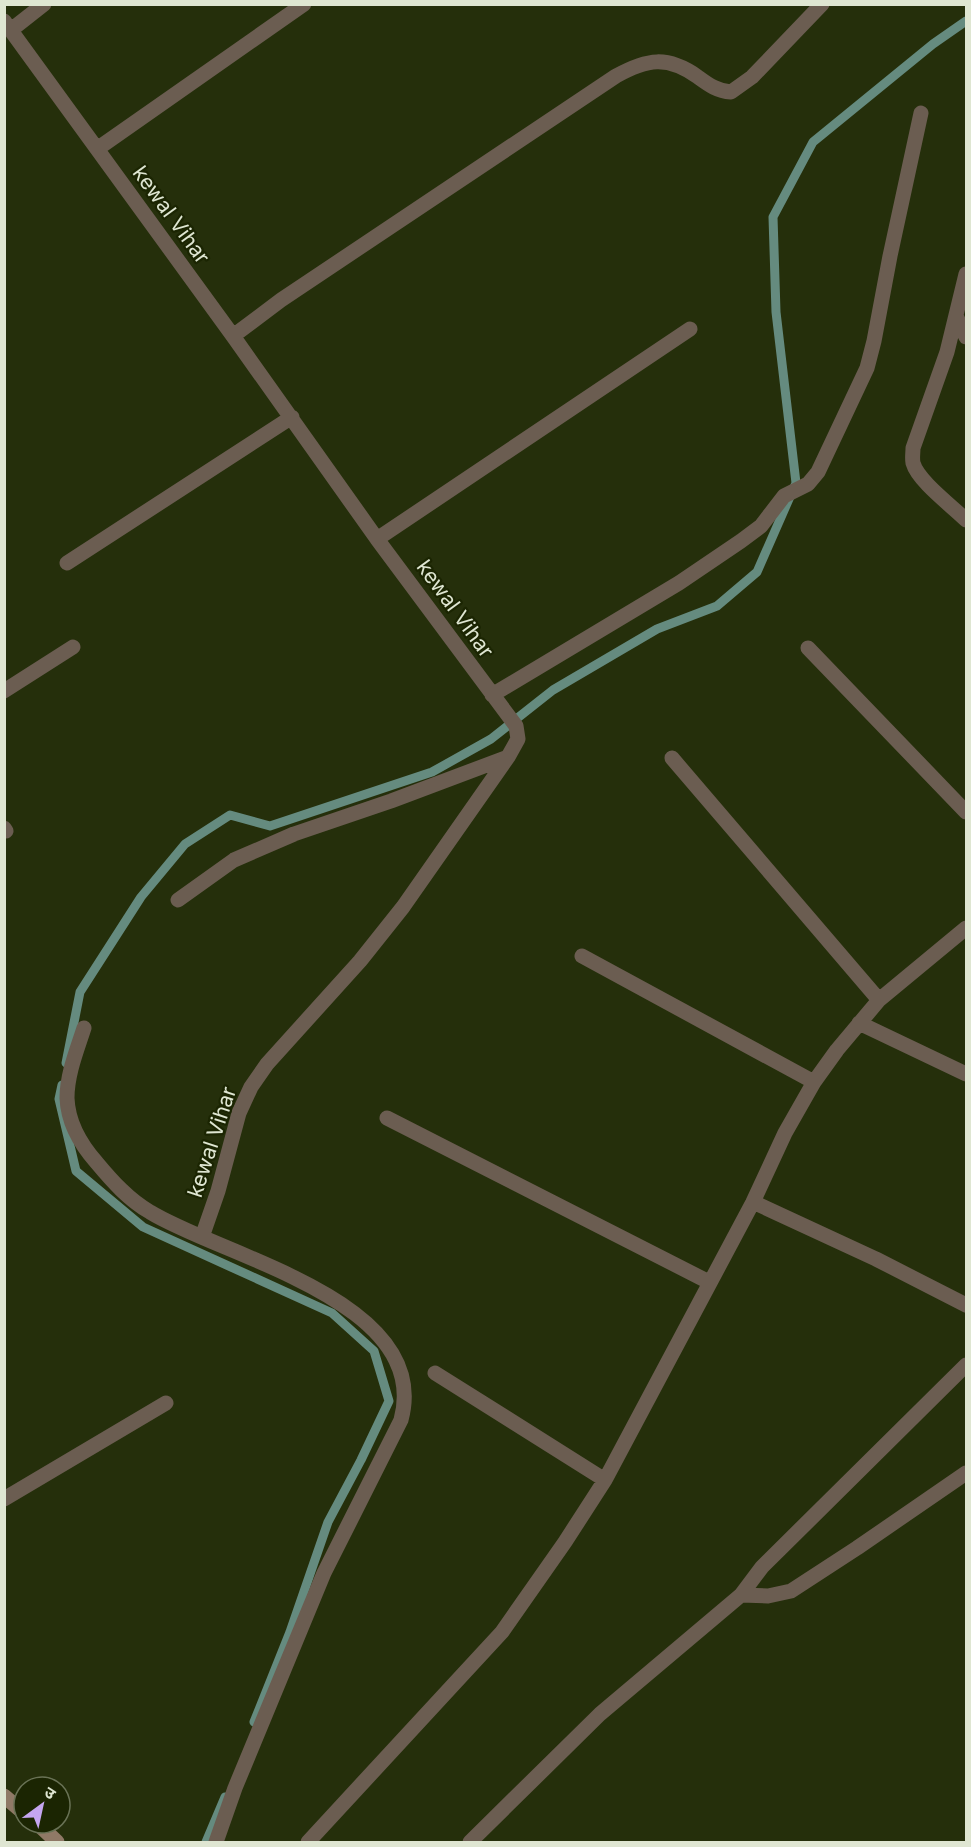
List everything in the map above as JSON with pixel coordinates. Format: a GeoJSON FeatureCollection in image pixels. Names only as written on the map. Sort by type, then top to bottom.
{"type":"FeatureCollection","features":[{"type":"Feature","properties":{"kind":"street"},"geometry":{"type":"LineString","coordinates":[[8,25],[44,4]]}},
{"type":"Feature","properties":{"kind":"street"},"geometry":{"type":"LineString","coordinates":[[97,149],[304,4]]}},
{"type":"Feature","properties":{"kind":"street"},"geometry":{"type":"LineString","coordinates":[[233,336],[281,300],[616,76],[635,66],[654,61],[670,62],[687,69],[715,90],[731,92],[752,77],[822,4]]}},
{"type":"Feature","properties":{"kind":"street","name":"kewal Vihar"},"geometry":{"type":"LineString","coordinates":[[8,25],[292,417],[377,539],[512,721],[518,739],[470,813],[403,907],[360,961],[267,1064],[251,1087],[239,1113],[218,1191],[202,1237]]}},
{"type":"Feature","properties":{"kind":"street"},"geometry":{"type":"LineString","coordinates":[[492,695],[679,583],[741,541],[761,526],[787,493],[804,486],[818,472],[867,368],[921,113]]}},
{"type":"Feature","properties":{"kind":"street"},"geometry":{"type":"LineString","coordinates":[[966,274],[947,352],[913,448],[913,462],[918,472],[966,520]]}},
{"type":"Feature","properties":{"kind":"street"},"geometry":{"type":"LineString","coordinates":[[957,318],[966,337]]}},
{"type":"Feature","properties":{"kind":"street"},"geometry":{"type":"LineString","coordinates":[[377,539],[690,329]]}},
{"type":"Feature","properties":{"kind":"street"},"geometry":{"type":"LineString","coordinates":[[67,563],[292,417]]}},
{"type":"Feature","properties":{"kind":"street"},"geometry":{"type":"LineString","coordinates":[[4,691],[74,647]]}},
{"type":"Feature","properties":{"kind":"street"},"geometry":{"type":"LineString","coordinates":[[808,648],[966,812]]}},
{"type":"Feature","properties":{"kind":"street"},"geometry":{"type":"LineString","coordinates":[[178,900],[234,860],[294,834],[508,757]]}},
{"type":"Feature","properties":{"kind":"street"},"geometry":{"type":"LineString","coordinates":[[672,758],[879,1000]]}},
{"type":"Feature","properties":{"kind":"street"},"geometry":{"type":"LineString","coordinates":[[308,1842],[502,1632],[565,1542],[604,1480],[708,1282],[753,1202],[785,1133],[814,1083],[879,1000],[966,928]]}},
{"type":"Feature","properties":{"kind":"street"},"geometry":{"type":"LineString","coordinates":[[582,956],[814,1083]]}},
{"type":"Feature","properties":{"kind":"street"},"geometry":{"type":"LineString","coordinates":[[859,1023],[966,1074]]}},
{"type":"Feature","properties":{"kind":"street"},"geometry":{"type":"LineString","coordinates":[[84,1028],[72,1068],[67,1099],[71,1121],[83,1147],[112,1181],[150,1212],[298,1278],[353,1310],[380,1336],[395,1359],[405,1384],[406,1403],[401,1420],[324,1573],[235,1788],[216,1842]]}},
{"type":"Feature","properties":{"kind":"street"},"geometry":{"type":"LineString","coordinates":[[387,1118],[708,1282]]}},
{"type":"Feature","properties":{"kind":"street"},"geometry":{"type":"LineString","coordinates":[[753,1202],[876,1259],[966,1305]]}},
{"type":"Feature","properties":{"kind":"street"},"geometry":{"type":"LineString","coordinates":[[470,1842],[600,1714],[741,1595],[762,1567],[966,1365]]}},
{"type":"Feature","properties":{"kind":"street"},"geometry":{"type":"LineString","coordinates":[[435,1373],[604,1480]]}},
{"type":"Feature","properties":{"kind":"street"},"geometry":{"type":"LineString","coordinates":[[4,1499],[166,1403]]}},
{"type":"Feature","properties":{"kind":"street"},"geometry":{"type":"LineString","coordinates":[[741,1595],[768,1596],[791,1591],[966,1473]]}},
{"type":"Feature","properties":{"kind":"waterway"},"geometry":{"type":"LineString","coordinates":[[66,1063],[80,992],[141,897],[185,844],[230,815],[270,826],[432,772],[491,739],[553,690],[657,629],[717,606],[757,572],[796,483],[776,312],[773,217],[813,142],[933,44],[966,21]]}},
{"type":"Feature","properties":{"kind":"waterway"},"geometry":{"type":"LineString","coordinates":[[62,1085],[59,1099],[76,1171],[143,1227],[332,1313],[374,1351],[389,1401],[328,1522],[290,1632],[254,1722]]}},
{"type":"Feature","properties":{"kind":"waterway"},"geometry":{"type":"LineString","coordinates":[[206,1842],[225,1797]]}}]}
